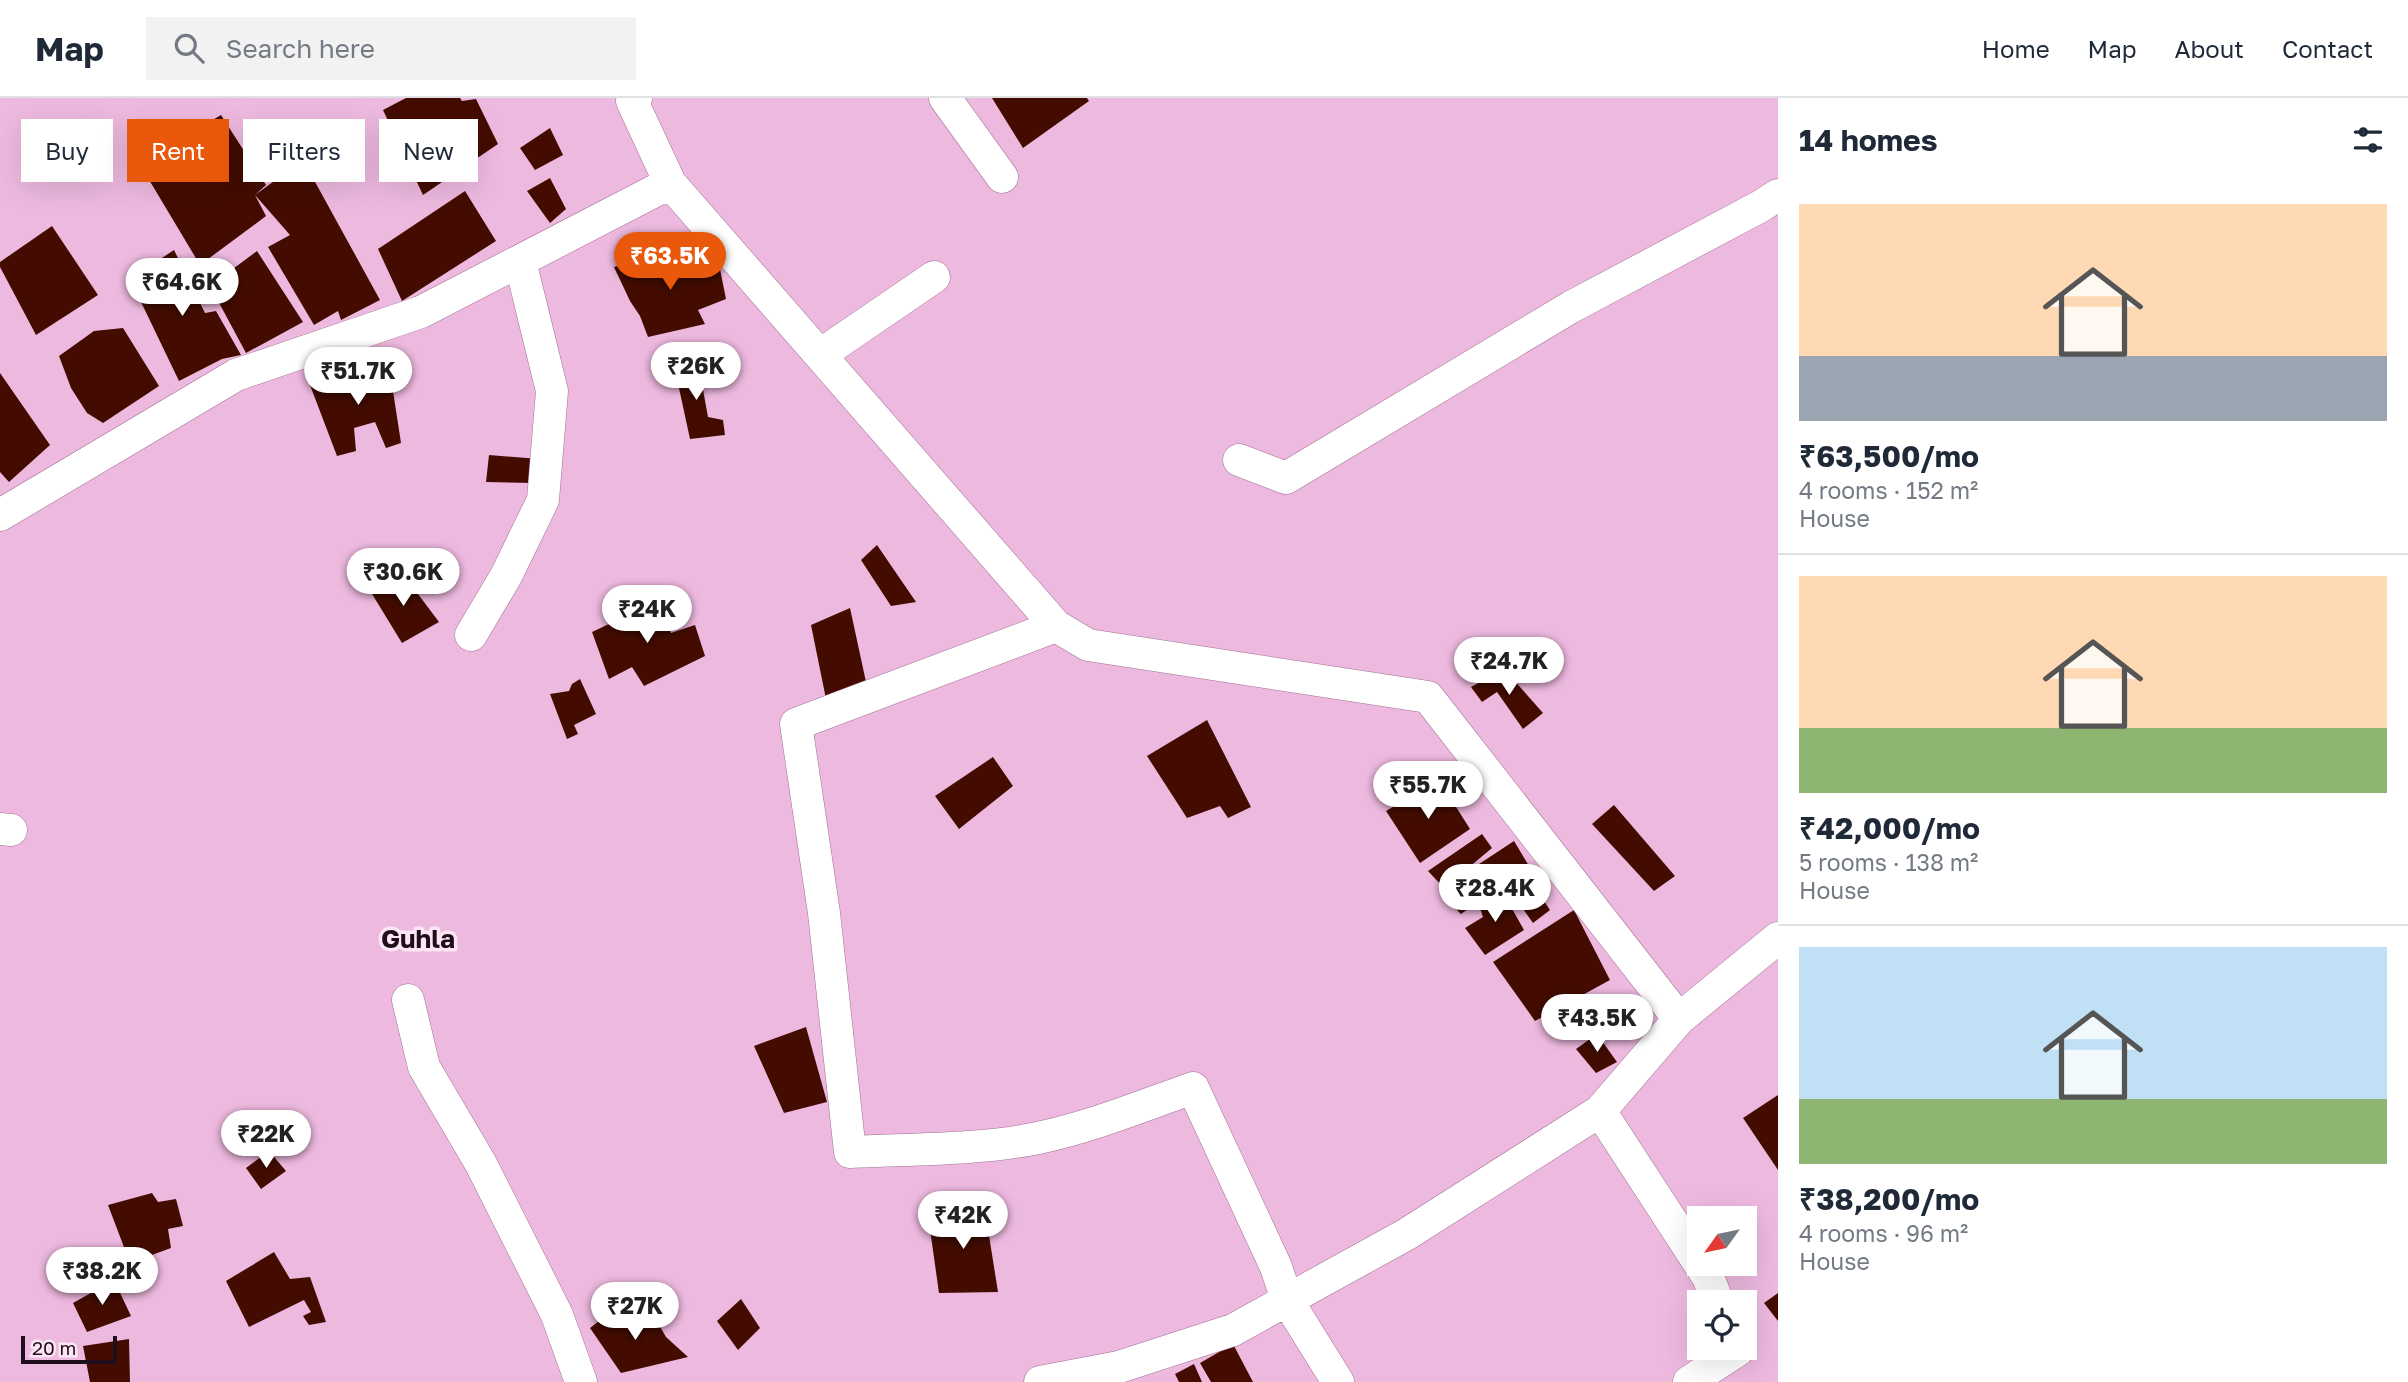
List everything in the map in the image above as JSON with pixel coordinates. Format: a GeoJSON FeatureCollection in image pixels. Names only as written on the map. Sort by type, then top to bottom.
{"type":"FeatureCollection","features":[{"type":"Feature","properties":{"kind":"street"},"geometry":{"type":"LineString","coordinates":[[636,98],[632,102],[670,183],[1056,626],[1088,645],[1428,697],[1679,1019]]}},
{"type":"Feature","properties":{"kind":"street"},"geometry":{"type":"LineString","coordinates":[[944,98],[1002,177]]}},
{"type":"Feature","properties":{"kind":"street"},"geometry":{"type":"LineString","coordinates":[[0,515],[236,374],[421,312],[670,183]]}},
{"type":"Feature","properties":{"kind":"street"},"geometry":{"type":"LineString","coordinates":[[1240,460],[1286,478],[1571,307],[1778,195]]}},
{"type":"Feature","properties":{"kind":"street"},"geometry":{"type":"LineString","coordinates":[[471,635],[506,576],[543,500],[552,390],[520,261]]}},
{"type":"Feature","properties":{"kind":"street"},"geometry":{"type":"LineString","coordinates":[[820,355],[934,276]]}},
{"type":"Feature","properties":{"kind":"street"},"geometry":{"type":"LineString","coordinates":[[1056,626],[796,724],[824,914],[850,1152],[988,1144],[1037,1138],[1100,1121],[1193,1088],[1276,1266],[1287,1300],[1338,1382]]}},
{"type":"Feature","properties":{"kind":"street"},"geometry":{"type":"LineString","coordinates":[[1040,1382],[1119,1367],[1233,1330],[1407,1234],[1600,1111],[1679,1019],[1778,938]]}},
{"type":"Feature","properties":{"kind":"street"},"geometry":{"type":"LineString","coordinates":[[408,1000],[424,1067],[487,1176],[556,1315],[581,1382]]}},
{"type":"Feature","properties":{"kind":"street"},"geometry":{"type":"LineString","coordinates":[[1600,1111],[1708,1278],[1713,1290]]}},
{"type":"Feature","properties":{"kind":"street"},"geometry":{"type":"LineString","coordinates":[[1689,1382],[1723,1360]]}},
{"type":"Feature","properties":{"kind":"building"},"geometry":{"type":"Polygon","coordinates":[[[406,98],[460,98],[462,101],[476,99],[498,144],[478,158],[478,119],[387,119],[383,110],[406,98]]]}},
{"type":"Feature","properties":{"kind":"building"},"geometry":{"type":"Polygon","coordinates":[[[992,98],[1087,98],[1089,101],[1023,148],[992,98]]]}},
{"type":"Feature","properties":{"kind":"building"},"geometry":{"type":"Polygon","coordinates":[[[229,127],[243,149],[243,182],[264,182],[266,185],[255,195],[266,216],[200,265],[150,182],[229,182],[229,127]]]}},
{"type":"Feature","properties":{"kind":"building"},"geometry":{"type":"Polygon","coordinates":[[[550,128],[563,155],[535,170],[520,148],[550,128]]]}},
{"type":"Feature","properties":{"kind":"building"},"geometry":{"type":"Polygon","coordinates":[[[550,178],[566,209],[550,223],[527,191],[550,178]]]}},
{"type":"Feature","properties":{"kind":"building"},"geometry":{"type":"Polygon","coordinates":[[[273,182],[315,182],[380,300],[341,320],[338,311],[314,325],[268,247],[290,235],[255,195],[273,182]]]}},
{"type":"Feature","properties":{"kind":"building"},"geometry":{"type":"Polygon","coordinates":[[[417,182],[442,182],[423,195],[417,182]]]}},
{"type":"Feature","properties":{"kind":"building"},"geometry":{"type":"Polygon","coordinates":[[[465,191],[496,241],[402,301],[378,249],[465,191]]]}},
{"type":"Feature","properties":{"kind":"building"},"geometry":{"type":"Polygon","coordinates":[[[52,226],[98,295],[36,335],[0,267],[0,262],[52,226]]]}},
{"type":"Feature","properties":{"kind":"building"},"geometry":{"type":"Polygon","coordinates":[[[174,250],[205,313],[216,311],[241,355],[222,359],[179,381],[130,279],[174,250]]]}},
{"type":"Feature","properties":{"kind":"building"},"geometry":{"type":"Polygon","coordinates":[[[257,251],[303,322],[246,353],[210,286],[257,251]]]}},
{"type":"Feature","properties":{"kind":"building"},"geometry":{"type":"Polygon","coordinates":[[[671,251],[680,267],[720,269],[726,299],[698,310],[705,324],[648,337],[614,267],[671,251]]]}},
{"type":"Feature","properties":{"kind":"building"},"geometry":{"type":"Polygon","coordinates":[[[123,328],[159,386],[103,423],[87,413],[71,388],[59,356],[94,331],[123,328]]]}},
{"type":"Feature","properties":{"kind":"building"},"geometry":{"type":"Polygon","coordinates":[[[697,357],[708,417],[723,420],[725,435],[690,439],[674,365],[697,357]]]}},
{"type":"Feature","properties":{"kind":"building"},"geometry":{"type":"Polygon","coordinates":[[[389,365],[401,443],[386,448],[375,422],[354,428],[356,451],[337,456],[310,385],[389,365]]]}},
{"type":"Feature","properties":{"kind":"building"},"geometry":{"type":"Polygon","coordinates":[[[0,373],[50,445],[9,482],[0,472],[0,373]]]}},
{"type":"Feature","properties":{"kind":"building"},"geometry":{"type":"Polygon","coordinates":[[[489,455],[540,459],[532,483],[486,482],[489,455]]]}},
{"type":"Feature","properties":{"kind":"building"},"geometry":{"type":"Polygon","coordinates":[[[877,545],[916,602],[891,606],[861,560],[877,545]]]}},
{"type":"Feature","properties":{"kind":"building"},"geometry":{"type":"Polygon","coordinates":[[[403,574],[439,622],[402,643],[369,589],[403,574]]]}},
{"type":"Feature","properties":{"kind":"building"},"geometry":{"type":"Polygon","coordinates":[[[660,600],[671,633],[695,625],[705,656],[644,686],[632,667],[609,679],[592,632],[660,600]]]}},
{"type":"Feature","properties":{"kind":"building"},"geometry":{"type":"Polygon","coordinates":[[[850,608],[866,682],[826,699],[811,625],[850,608]]]}},
{"type":"Feature","properties":{"kind":"building"},"geometry":{"type":"Polygon","coordinates":[[[1504,669],[1543,713],[1523,729],[1497,692],[1482,702],[1471,687],[1504,669]]]}},
{"type":"Feature","properties":{"kind":"building"},"geometry":{"type":"Polygon","coordinates":[[[580,679],[596,714],[574,725],[578,734],[567,739],[550,694],[569,691],[572,684],[580,679]]]}},
{"type":"Feature","properties":{"kind":"building"},"geometry":{"type":"Polygon","coordinates":[[[1207,720],[1251,807],[1228,818],[1220,806],[1187,818],[1147,756],[1207,720]]]}},
{"type":"Feature","properties":{"kind":"building"},"geometry":{"type":"Polygon","coordinates":[[[993,757],[1013,786],[959,829],[935,796],[993,757]]]}},
{"type":"Feature","properties":{"kind":"building"},"geometry":{"type":"Polygon","coordinates":[[[1439,780],[1470,829],[1420,863],[1386,811],[1439,780]]]}},
{"type":"Feature","properties":{"kind":"building"},"geometry":{"type":"Polygon","coordinates":[[[1614,805],[1675,876],[1654,891],[1592,824],[1614,805]]]}},
{"type":"Feature","properties":{"kind":"building"},"geometry":{"type":"Polygon","coordinates":[[[1482,834],[1492,848],[1444,888],[1428,871],[1482,834]]]}},
{"type":"Feature","properties":{"kind":"building"},"geometry":{"type":"Polygon","coordinates":[[[1514,841],[1529,866],[1461,914],[1457,910],[1467,899],[1457,886],[1470,877],[1467,872],[1514,841]]]}},
{"type":"Feature","properties":{"kind":"building"},"geometry":{"type":"Polygon","coordinates":[[[1525,873],[1550,910],[1533,923],[1507,886],[1525,873]]]}},
{"type":"Feature","properties":{"kind":"building"},"geometry":{"type":"Polygon","coordinates":[[[1502,891],[1524,930],[1485,955],[1465,928],[1483,917],[1479,905],[1502,891]]]}},
{"type":"Feature","properties":{"kind":"building"},"geometry":{"type":"Polygon","coordinates":[[[1574,910],[1610,980],[1535,1021],[1493,962],[1574,910]]]}},
{"type":"Feature","properties":{"kind":"building"},"geometry":{"type":"Polygon","coordinates":[[[806,1027],[827,1102],[784,1113],[754,1046],[806,1027]]]}},
{"type":"Feature","properties":{"kind":"building"},"geometry":{"type":"Polygon","coordinates":[[[1597,1034],[1617,1062],[1596,1073],[1576,1049],[1597,1034]]]}},
{"type":"Feature","properties":{"kind":"building"},"geometry":{"type":"Polygon","coordinates":[[[1778,1095],[1778,1170],[1743,1118],[1778,1095]]]}},
{"type":"Feature","properties":{"kind":"building"},"geometry":{"type":"Polygon","coordinates":[[[269,1151],[286,1171],[261,1189],[246,1168],[269,1151]]]}},
{"type":"Feature","properties":{"kind":"building"},"geometry":{"type":"Polygon","coordinates":[[[152,1193],[158,1202],[176,1199],[183,1226],[168,1229],[171,1248],[130,1263],[108,1205],[152,1193]]]}},
{"type":"Feature","properties":{"kind":"building"},"geometry":{"type":"Polygon","coordinates":[[[984,1204],[998,1292],[939,1293],[928,1215],[984,1204]]]}},
{"type":"Feature","properties":{"kind":"building"},"geometry":{"type":"Polygon","coordinates":[[[274,1252],[290,1279],[310,1277],[326,1322],[309,1325],[303,1316],[311,1312],[304,1300],[249,1327],[226,1281],[274,1252]]]}},
{"type":"Feature","properties":{"kind":"building"},"geometry":{"type":"Polygon","coordinates":[[[114,1280],[131,1316],[87,1332],[73,1303],[114,1280]]]}},
{"type":"Feature","properties":{"kind":"building"},"geometry":{"type":"Polygon","coordinates":[[[1778,1293],[1778,1321],[1764,1303],[1778,1293]]]}},
{"type":"Feature","properties":{"kind":"building"},"geometry":{"type":"Polygon","coordinates":[[[741,1299],[760,1328],[738,1350],[717,1321],[741,1299]]]}},
{"type":"Feature","properties":{"kind":"building"},"geometry":{"type":"Polygon","coordinates":[[[612,1311],[620,1321],[651,1311],[666,1337],[688,1357],[621,1373],[590,1328],[612,1311]]]}},
{"type":"Feature","properties":{"kind":"building"},"geometry":{"type":"Polygon","coordinates":[[[129,1339],[130,1382],[90,1382],[83,1346],[129,1339]]]}},
{"type":"Feature","properties":{"kind":"building"},"geometry":{"type":"Polygon","coordinates":[[[1233,1344],[1253,1382],[1211,1382],[1200,1363],[1233,1344]]]}},
{"type":"Feature","properties":{"kind":"building"},"geometry":{"type":"Polygon","coordinates":[[[1194,1364],[1202,1382],[1179,1382],[1175,1374],[1194,1364]]]}},
{"type":"Feature","properties":{"kind":"district","name":"Guhla"},"geometry":{"type":"Point","coordinates":[418,938]}}]}
